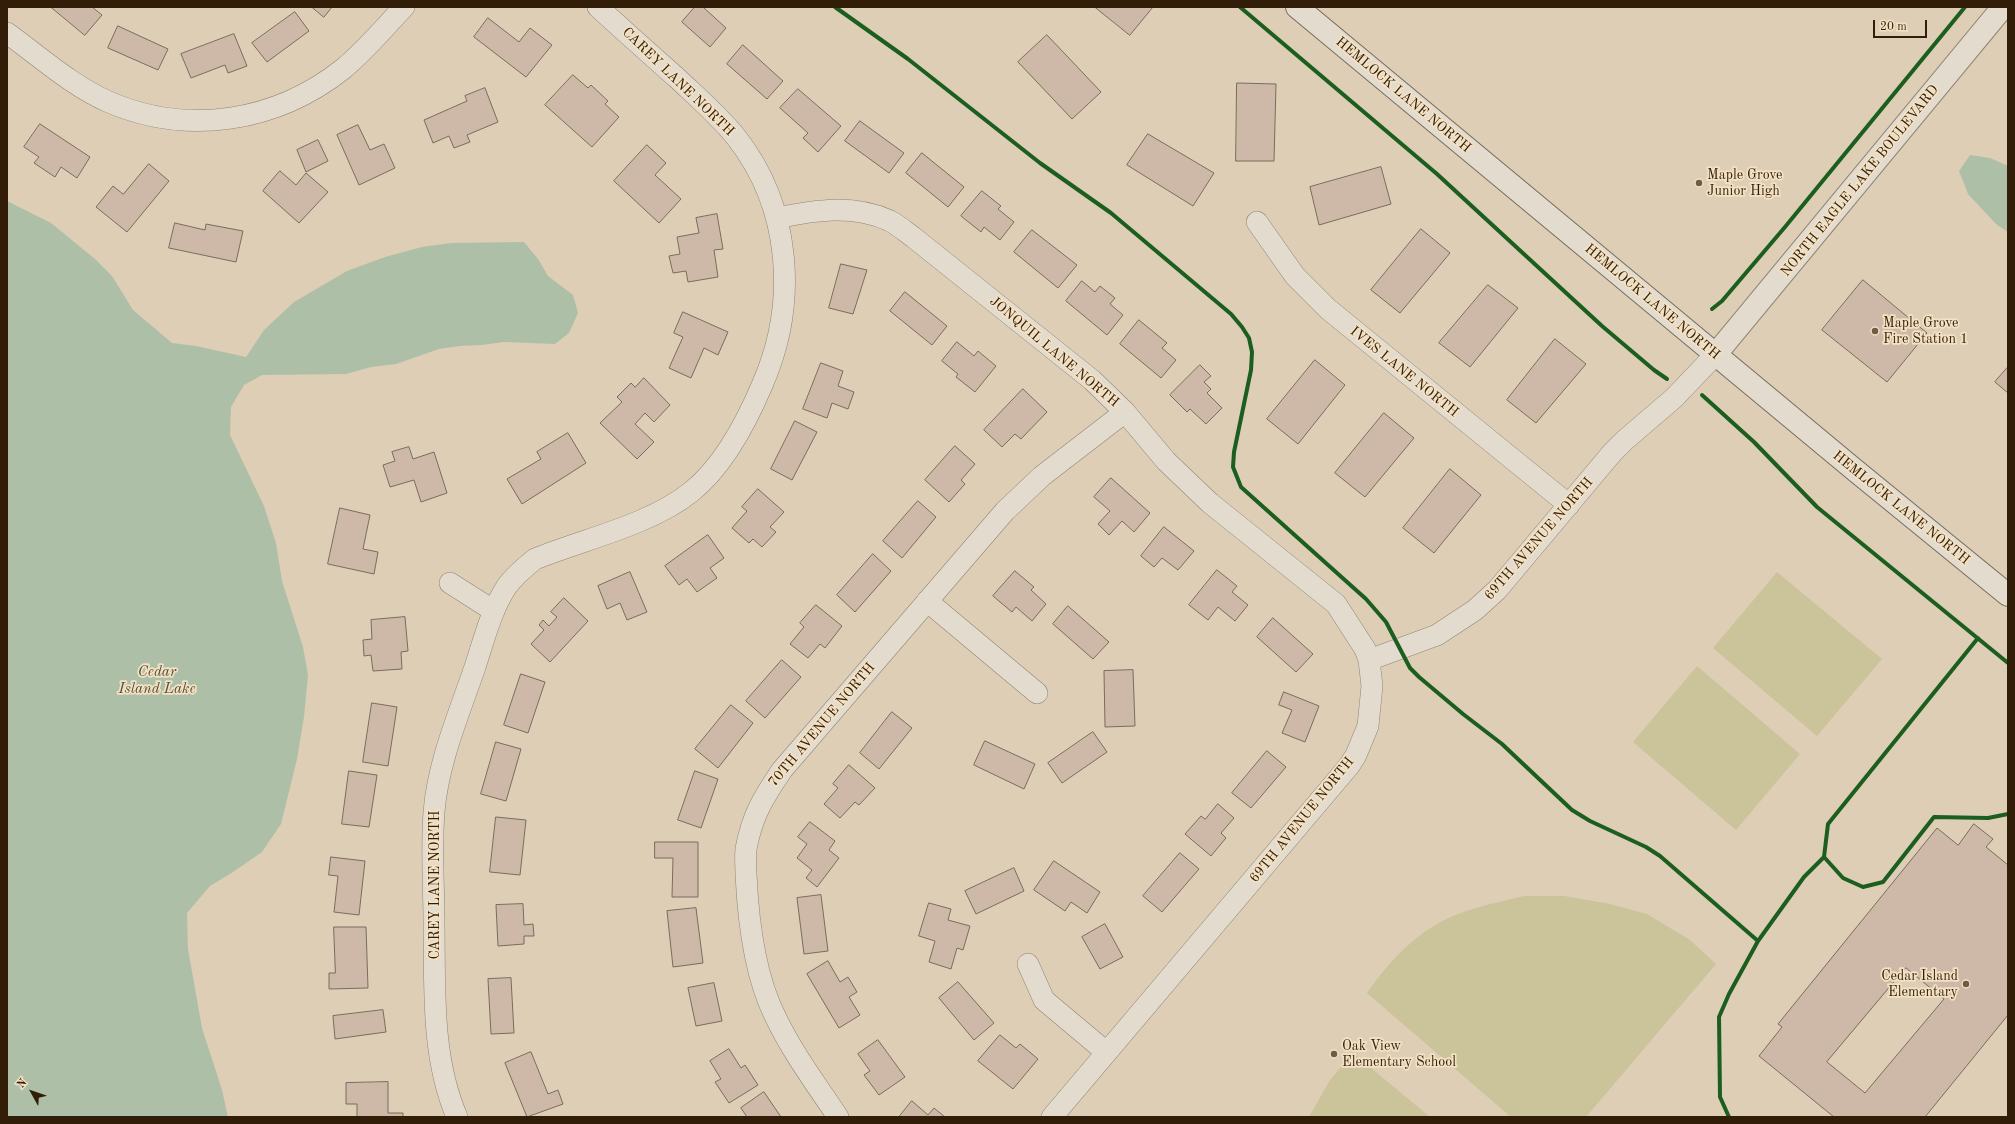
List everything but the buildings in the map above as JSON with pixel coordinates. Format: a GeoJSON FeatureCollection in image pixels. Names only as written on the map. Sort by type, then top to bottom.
{"type":"FeatureCollection","features":[{"type":"Feature","properties":{"kind":"main road","name":"HEMLOCK LANE NORTH"},"geometry":{"type":"LineString","coordinates":[[1297,7],[1856,471],[2008,595]]}},
{"type":"Feature","properties":{"kind":"main road","name":"NORTH EAGLE LAKE BOULEVARD"},"geometry":{"type":"LineString","coordinates":[[1716,354],[2002,7]]}},
{"type":"Feature","properties":{"kind":"street"},"geometry":{"type":"LineString","coordinates":[[7,33],[72,80],[108,102],[163,118],[218,121],[251,115],[272,109],[292,101],[328,81],[360,54],[404,7]]}},
{"type":"Feature","properties":{"kind":"street","name":"CAREY LANE NORTH"},"geometry":{"type":"LineString","coordinates":[[457,1117],[441,1064],[436,1009],[433,845],[434,811],[439,779],[448,746],[494,611],[507,586],[519,572],[536,559],[662,511],[691,492],[716,466],[735,438],[757,396],[773,360],[782,323],[785,284],[784,251],[778,218],[761,178],[749,156],[735,136],[708,107],[598,7]]}},
{"type":"Feature","properties":{"kind":"street","name":"JONQUIL LANE NORTH"},"geometry":{"type":"LineString","coordinates":[[778,218],[807,212],[836,210],[864,212],[890,221],[913,236],[1092,380],[1125,412],[1166,461],[1210,503],[1336,604],[1355,632],[1370,660]]}},
{"type":"Feature","properties":{"kind":"street","name":"IVES LANE NORTH"},"geometry":{"type":"LineString","coordinates":[[1257,222],[1296,276],[1328,309],[1569,505]]}},
{"type":"Feature","properties":{"kind":"street","name":"69TH AVENUE NORTH"},"geometry":{"type":"LineString","coordinates":[[1052,1117],[1349,766],[1356,755],[1368,726],[1372,686],[1370,660],[1437,635],[1475,610],[1497,590],[1625,440],[1674,398],[1716,354]]}},
{"type":"Feature","properties":{"kind":"street","name":"70TH AVENUE NORTH"},"geometry":{"type":"LineString","coordinates":[[838,1117],[791,1046],[774,1015],[762,981],[753,936],[747,887],[746,851],[752,825],[762,798],[782,770],[1005,511],[1024,492],[1125,412]]}},
{"type":"Feature","properties":{"kind":"street"},"geometry":{"type":"LineString","coordinates":[[450,583],[494,611]]}},
{"type":"Feature","properties":{"kind":"street"},"geometry":{"type":"LineString","coordinates":[[927,601],[1037,693]]}},
{"type":"Feature","properties":{"kind":"street"},"geometry":{"type":"LineString","coordinates":[[1028,964],[1044,1000],[1106,1052]]}},
{"type":"Feature","properties":{"kind":"shaded area"},"geometry":{"type":"Polygon","coordinates":[[[1777,572],[1882,659],[1817,736],[1713,648],[1777,572]]]}},
{"type":"Feature","properties":{"kind":"shaded area"},"geometry":{"type":"Polygon","coordinates":[[[1697,666],[1800,754],[1736,830],[1633,742],[1697,666]]]}},
{"type":"Feature","properties":{"kind":"shaded area"},"geometry":{"type":"Polygon","coordinates":[[[1524,896],[1564,896],[1610,904],[1647,914],[1690,940],[1716,964],[1586,1117],[1511,1117],[1367,993],[1398,955],[1427,930],[1457,914],[1468,910],[1524,896]]]}},
{"type":"Feature","properties":{"kind":"shaded area"},"geometry":{"type":"Polygon","coordinates":[[[1353,1053],[1430,1117],[1309,1117],[1330,1080],[1353,1053]]]}},
{"type":"Feature","properties":{"kind":"water"},"geometry":{"type":"Polygon","coordinates":[[[1970,155],[1990,158],[2008,166],[2008,232],[1997,225],[1968,194],[1959,171],[1970,155]]]}},
{"type":"Feature","properties":{"kind":"water","name":"Cedar Island Lake"},"geometry":{"type":"Polygon","coordinates":[[[7,201],[51,223],[95,259],[112,276],[133,310],[172,343],[196,346],[246,357],[264,330],[294,302],[347,271],[385,257],[422,247],[451,243],[524,242],[538,259],[548,276],[573,295],[578,313],[569,333],[555,344],[504,342],[460,346],[439,349],[396,364],[371,367],[346,374],[262,375],[244,385],[231,407],[230,435],[264,506],[276,543],[282,581],[303,647],[308,675],[304,717],[297,759],[281,824],[262,852],[210,886],[187,913],[188,949],[202,1028],[222,1090],[228,1117],[7,1117],[7,201]]]}},
{"type":"Feature","properties":{"kind":"cycle path"},"geometry":{"type":"LineString","coordinates":[[835,7],[908,59],[1040,163],[1111,213],[1231,314],[1249,338],[1252,352],[1251,370],[1234,452],[1233,467],[1241,487],[1366,599],[1386,622],[1410,668],[1419,677],[1502,744],[1572,810],[1590,821],[1646,847],[1660,856],[1758,941]]}},
{"type":"Feature","properties":{"kind":"cycle path"},"geometry":{"type":"LineString","coordinates":[[1240,7],[1437,174],[1602,326],[1654,370],[1667,379]]}},
{"type":"Feature","properties":{"kind":"cycle path"},"geometry":{"type":"LineString","coordinates":[[1712,309],[1722,301],[1785,227],[1965,7]]}},
{"type":"Feature","properties":{"kind":"cycle path"},"geometry":{"type":"LineString","coordinates":[[1702,395],[1754,442],[1817,507],[2008,663]]}},
{"type":"Feature","properties":{"kind":"cycle path"},"geometry":{"type":"LineString","coordinates":[[1978,638],[1828,824],[1824,857],[1843,878],[1863,887],[1883,882],[1934,817],[1988,818],[2008,814]]}},
{"type":"Feature","properties":{"kind":"cycle path"},"geometry":{"type":"LineString","coordinates":[[1729,1117],[1720,1097],[1719,1017],[1729,994],[1758,941],[1804,877],[1824,857]]}},
{"type":"Feature","properties":{"kind":"place","name":"Maple Grove Junior High"},"geometry":{"type":"Point","coordinates":[1699,183]}},
{"type":"Feature","properties":{"kind":"place","name":"Maple Grove Fire Station 1"},"geometry":{"type":"Point","coordinates":[1875,331]}},
{"type":"Feature","properties":{"kind":"place","name":"Cedar Island Elementary"},"geometry":{"type":"Point","coordinates":[1966,984]}},
{"type":"Feature","properties":{"kind":"place","name":"Oak View Elementary School"},"geometry":{"type":"Point","coordinates":[1334,1054]}}]}
